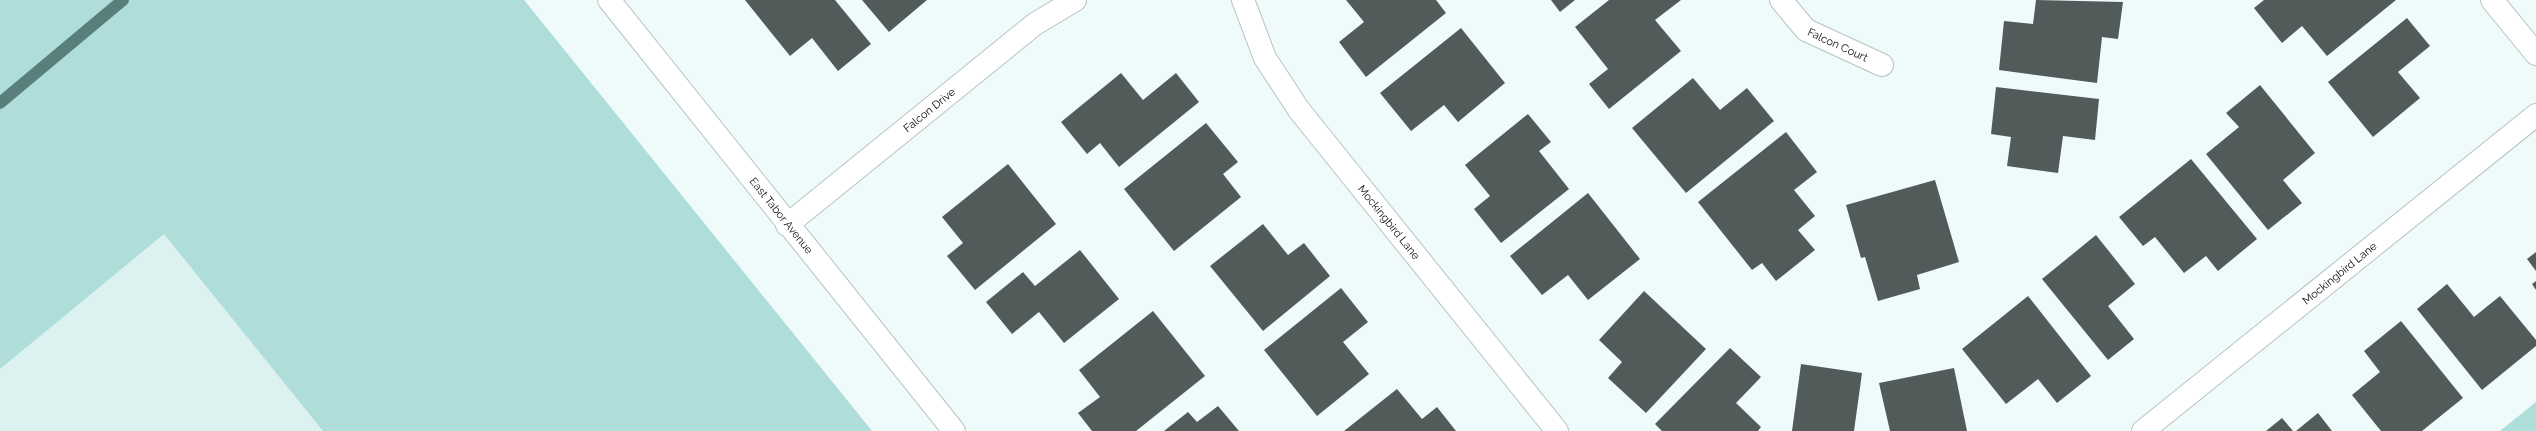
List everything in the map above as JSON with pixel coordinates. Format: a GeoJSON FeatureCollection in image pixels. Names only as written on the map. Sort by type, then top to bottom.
{"type":"FeatureCollection","features":[{"type":"Feature","properties":{"kind":"street","name":"East Tabor Avenue"},"geometry":{"type":"LineString","coordinates":[[609,0],[787,225],[954,431]]}},
{"type":"Feature","properties":{"kind":"street","name":"Falcon Drive"},"geometry":{"type":"LineString","coordinates":[[787,225],[1035,24],[1075,0]]}},
{"type":"Feature","properties":{"kind":"street","name":"Mockingbird Lane"},"geometry":{"type":"LineString","coordinates":[[1243,0],[1266,58],[1299,110],[1557,431]]}},
{"type":"Feature","properties":{"kind":"street","name":"Falcon Court"},"geometry":{"type":"LineString","coordinates":[[1781,0],[1806,30],[1882,66]]}},
{"type":"Feature","properties":{"kind":"street"},"geometry":{"type":"LineString","coordinates":[[2492,0],[2536,54]]}},
{"type":"Feature","properties":{"kind":"street","name":"Mockingbird Lane"},"geometry":{"type":"LineString","coordinates":[[2143,431],[2536,115]]}},
{"type":"Feature","properties":{"kind":"shaded area"},"geometry":{"type":"Polygon","coordinates":[[[0,0],[524,0],[872,431],[323,431],[164,234],[0,369],[0,0]]]}},
{"type":"Feature","properties":{"kind":"shaded area"},"geometry":{"type":"Polygon","coordinates":[[[446,0],[524,0],[872,431],[0,431],[0,368],[446,0]]]}},
{"type":"Feature","properties":{"kind":"shaded area"},"geometry":{"type":"Polygon","coordinates":[[[2536,402],[2536,431],[2500,431],[2536,402]]]}},
{"type":"Feature","properties":{"kind":"building"},"geometry":{"type":"Polygon","coordinates":[[[745,0],[835,0],[871,44],[838,71],[812,38],[790,56],[745,0]]]}},
{"type":"Feature","properties":{"kind":"building"},"geometry":{"type":"Polygon","coordinates":[[[862,0],[927,0],[889,32],[862,0]]]}},
{"type":"Feature","properties":{"kind":"building"},"geometry":{"type":"Polygon","coordinates":[[[1346,0],[1436,0],[1446,13],[1366,77],[1339,42],[1364,22],[1346,0]]]}},
{"type":"Feature","properties":{"kind":"building"},"geometry":{"type":"Polygon","coordinates":[[[1551,0],[1575,0],[1560,12],[1551,0]]]}},
{"type":"Feature","properties":{"kind":"building"},"geometry":{"type":"Polygon","coordinates":[[[1609,0],[1681,0],[1655,20],[1681,51],[1609,109],[1589,84],[1608,69],[1575,27],[1609,0]]]}},
{"type":"Feature","properties":{"kind":"building"},"geometry":{"type":"Polygon","coordinates":[[[2036,0],[2123,2],[2118,39],[2102,37],[2097,83],[1999,70],[2004,21],[2033,24],[2036,0]]]}},
{"type":"Feature","properties":{"kind":"building"},"geometry":{"type":"Polygon","coordinates":[[[2264,0],[2396,0],[2327,56],[2302,26],[2282,43],[2254,8],[2264,0]]]}},
{"type":"Feature","properties":{"kind":"building"},"geometry":{"type":"Polygon","coordinates":[[[2407,18],[2430,46],[2398,72],[2420,98],[2373,137],[2328,82],[2407,18]]]}},
{"type":"Feature","properties":{"kind":"building"},"geometry":{"type":"Polygon","coordinates":[[[1461,28],[1505,83],[1458,122],[1444,105],[1411,131],[1380,93],[1461,28]]]}},
{"type":"Feature","properties":{"kind":"building"},"geometry":{"type":"Polygon","coordinates":[[[1121,73],[1143,100],[1176,73],[1199,102],[1119,167],[1100,143],[1087,154],[1061,122],[1121,73]]]}},
{"type":"Feature","properties":{"kind":"building"},"geometry":{"type":"Polygon","coordinates":[[[1693,78],[1720,110],[1747,88],[1774,121],[1686,193],[1632,128],[1693,78]]]}},
{"type":"Feature","properties":{"kind":"building"},"geometry":{"type":"Polygon","coordinates":[[[2260,85],[2315,153],[2283,180],[2302,203],[2268,230],[2206,154],[2239,127],[2226,113],[2260,85]]]}},
{"type":"Feature","properties":{"kind":"building"},"geometry":{"type":"Polygon","coordinates":[[[1996,87],[2099,99],[2095,140],[2063,136],[2058,173],[2007,166],[2011,137],[1991,134],[1996,87]]]}},
{"type":"Feature","properties":{"kind":"building"},"geometry":{"type":"Polygon","coordinates":[[[1528,114],[1551,142],[1539,151],[1569,189],[1501,243],[1474,209],[1490,196],[1465,165],[1528,114]]]}},
{"type":"Feature","properties":{"kind":"building"},"geometry":{"type":"Polygon","coordinates":[[[1206,123],[1238,162],[1223,174],[1241,197],[1174,251],[1124,189],[1206,123]]]}},
{"type":"Feature","properties":{"kind":"building"},"geometry":{"type":"Polygon","coordinates":[[[1786,132],[1817,172],[1794,190],[1815,216],[1798,230],[1815,250],[1776,281],[1762,263],[1752,270],[1698,202],[1786,132]]]}},
{"type":"Feature","properties":{"kind":"building"},"geometry":{"type":"Polygon","coordinates":[[[2191,159],[2257,239],[2218,271],[2206,256],[2184,273],[2155,237],[2143,246],[2119,217],[2191,159]]]}},
{"type":"Feature","properties":{"kind":"building"},"geometry":{"type":"Polygon","coordinates":[[[1008,164],[1056,224],[975,290],[947,256],[963,243],[942,217],[1008,164]]]}},
{"type":"Feature","properties":{"kind":"building"},"geometry":{"type":"Polygon","coordinates":[[[1935,180],[1959,262],[1917,275],[1920,289],[1878,301],[1865,257],[1861,258],[1846,205],[1935,180]]]}},
{"type":"Feature","properties":{"kind":"building"},"geometry":{"type":"Polygon","coordinates":[[[1588,193],[1640,259],[1588,300],[1568,275],[1542,295],[1510,256],[1588,193]]]}},
{"type":"Feature","properties":{"kind":"building"},"geometry":{"type":"Polygon","coordinates":[[[1263,224],[1288,255],[1304,243],[1330,276],[1263,331],[1210,266],[1263,224]]]}},
{"type":"Feature","properties":{"kind":"building"},"geometry":{"type":"Polygon","coordinates":[[[2096,235],[2135,284],[2108,306],[2134,339],[2108,360],[2042,279],[2096,235]]]}},
{"type":"Feature","properties":{"kind":"building"},"geometry":{"type":"Polygon","coordinates":[[[1080,250],[1119,299],[1064,343],[1039,312],[1012,334],[986,302],[1023,272],[1035,286],[1080,250]]]}},
{"type":"Feature","properties":{"kind":"building"},"geometry":{"type":"Polygon","coordinates":[[[2536,252],[2536,271],[2527,259],[2536,252]]]}},
{"type":"Feature","properties":{"kind":"building"},"geometry":{"type":"Polygon","coordinates":[[[2536,281],[2536,290],[2532,284],[2536,281]]]}},
{"type":"Feature","properties":{"kind":"building"},"geometry":{"type":"Polygon","coordinates":[[[2447,284],[2474,317],[2500,296],[2536,340],[2536,346],[2482,390],[2417,309],[2447,284]]]}},
{"type":"Feature","properties":{"kind":"building"},"geometry":{"type":"Polygon","coordinates":[[[1341,288],[1368,322],[1343,342],[1369,374],[1317,416],[1264,350],[1341,288]]]}},
{"type":"Feature","properties":{"kind":"building"},"geometry":{"type":"Polygon","coordinates":[[[1644,291],[1706,349],[1646,413],[1608,378],[1622,362],[1599,340],[1644,291]]]}},
{"type":"Feature","properties":{"kind":"building"},"geometry":{"type":"Polygon","coordinates":[[[2028,296],[2091,376],[2057,403],[2038,379],[2006,404],[1962,349],[2028,296]]]}},
{"type":"Feature","properties":{"kind":"building"},"geometry":{"type":"Polygon","coordinates":[[[1153,311],[1205,376],[1136,431],[1092,431],[1078,413],[1100,397],[1079,370],[1153,311]]]}},
{"type":"Feature","properties":{"kind":"building"},"geometry":{"type":"Polygon","coordinates":[[[2401,321],[2463,398],[2422,431],[2381,431],[2352,395],[2380,372],[2364,351],[2401,321]]]}},
{"type":"Feature","properties":{"kind":"building"},"geometry":{"type":"Polygon","coordinates":[[[1730,348],[1761,377],[1736,403],[1761,427],[1758,431],[1662,431],[1655,424],[1730,348]]]}},
{"type":"Feature","properties":{"kind":"building"},"geometry":{"type":"Polygon","coordinates":[[[1801,364],[1862,373],[1854,431],[1792,431],[1801,364]]]}},
{"type":"Feature","properties":{"kind":"building"},"geometry":{"type":"Polygon","coordinates":[[[1954,368],[1967,431],[1890,431],[1879,383],[1954,368]]]}},
{"type":"Feature","properties":{"kind":"building"},"geometry":{"type":"Polygon","coordinates":[[[1397,389],[1422,419],[1437,407],[1456,431],[1344,431],[1397,389]]]}},
{"type":"Feature","properties":{"kind":"building"},"geometry":{"type":"Polygon","coordinates":[[[1218,406],[1239,431],[1164,431],[1188,412],[1197,422],[1218,406]]]}},
{"type":"Feature","properties":{"kind":"building"},"geometry":{"type":"Polygon","coordinates":[[[2318,413],[2332,431],[2296,431],[2318,413]]]}},
{"type":"Feature","properties":{"kind":"building"},"geometry":{"type":"Polygon","coordinates":[[[2282,418],[2293,431],[2266,431],[2282,418]]]}},
{"type":"Feature","properties":{"kind":"waterway"},"geometry":{"type":"LineString","coordinates":[[0,103],[123,0]]}}]}
